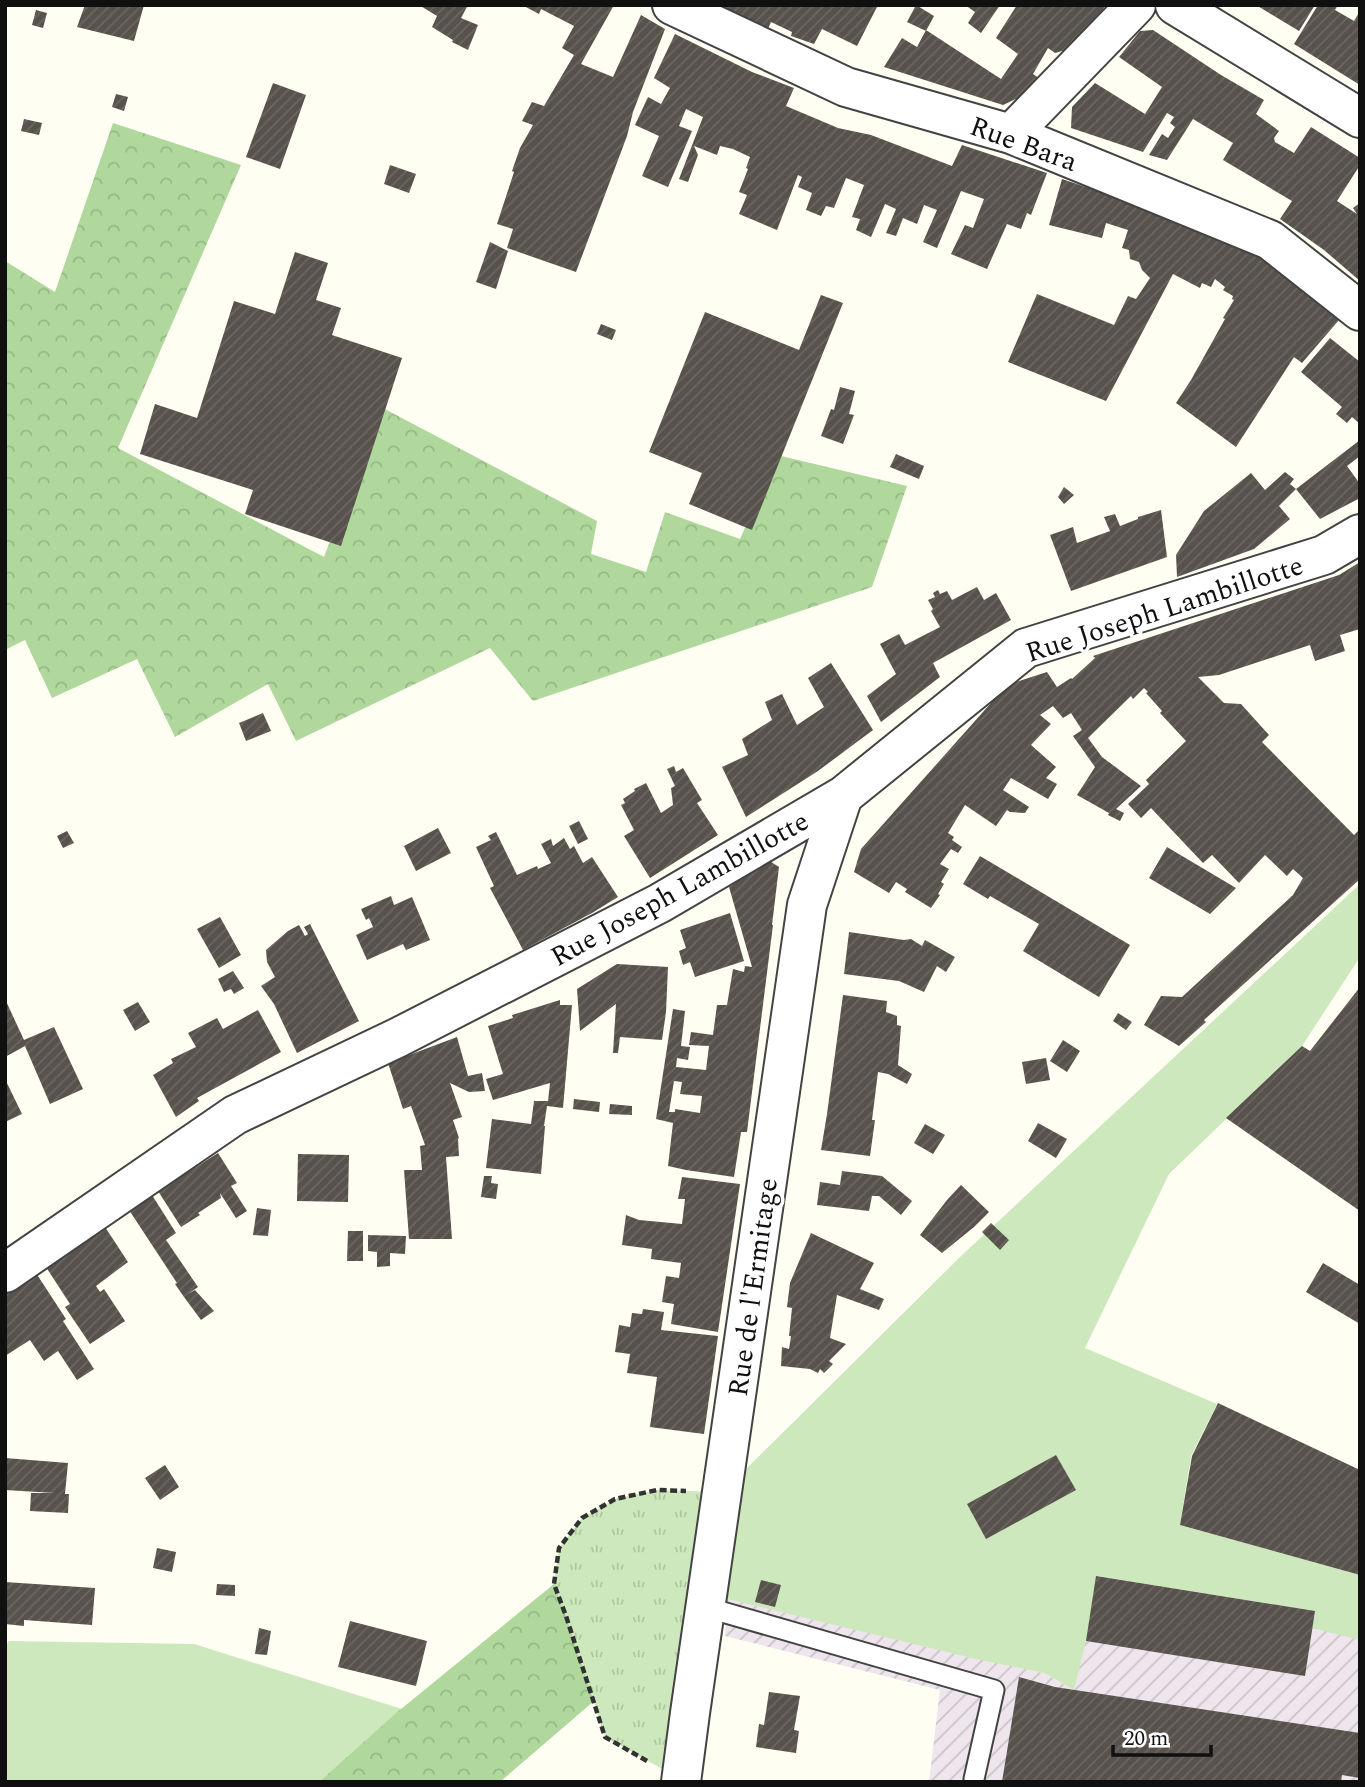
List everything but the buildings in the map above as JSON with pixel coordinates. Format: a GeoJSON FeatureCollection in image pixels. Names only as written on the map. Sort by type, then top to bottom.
{"type":"FeatureCollection","features":[{"type":"Feature","properties":{"kind":"street","name":"Rue Bara"},"geometry":{"type":"LineString","coordinates":[[672,5],[846,87],[1011,134],[1270,240],[1360,311]]}},
{"type":"Feature","properties":{"kind":"street"},"geometry":{"type":"LineString","coordinates":[[1011,134],[1136,5]]}},
{"type":"Feature","properties":{"kind":"street"},"geometry":{"type":"LineString","coordinates":[[1175,5],[1360,118]]}},
{"type":"Feature","properties":{"kind":"street","name":"Rue Joseph Lambillotte"},"geometry":{"type":"LineString","coordinates":[[5,1273],[234,1115],[397,1038],[660,904],[843,796],[1026,648],[1324,555],[1360,534]]}},
{"type":"Feature","properties":{"kind":"street","name":"Rue de l'Ermitage"},"geometry":{"type":"LineString","coordinates":[[681,1781],[807,905],[843,796]]}},
{"type":"Feature","properties":{"kind":"lane"},"geometry":{"type":"LineString","coordinates":[[705,1608],[994,1690],[974,1779]]}},
{"type":"Feature","properties":{"kind":"path"},"geometry":{"type":"LineString","coordinates":[[681,1781],[605,1737],[554,1584],[559,1548],[582,1518],[615,1499],[657,1490],[722,1492]]}},
{"type":"Feature","properties":{"kind":"shaded area"},"geometry":{"type":"Polygon","coordinates":[[[1096,1576],[1312,1608],[1312,1625],[1360,1638],[1360,1782],[929,1782],[940,1690],[725,1636],[727,1599],[1044,1673],[1074,1690],[1096,1576]]]}},
{"type":"Feature","properties":{"kind":"green space"},"geometry":{"type":"Polygon","coordinates":[[[113,123],[241,165],[118,448],[324,557],[381,407],[597,521],[591,554],[646,572],[665,512],[740,539],[777,455],[907,486],[872,587],[533,701],[490,648],[296,741],[268,684],[175,737],[137,659],[52,698],[25,640],[5,650],[5,261],[55,292],[113,123]]]}},
{"type":"Feature","properties":{"kind":"green space"},"geometry":{"type":"Polygon","coordinates":[[[1360,884],[1360,957],[1302,1046],[1169,1174],[1085,1348],[1217,1404],[1191,1456],[1180,1525],[1360,1575],[1360,1640],[1312,1628],[1314,1611],[1097,1576],[1074,1690],[1044,1673],[727,1599],[744,1471],[960,1257],[1360,884]]]}},
{"type":"Feature","properties":{"kind":"green space"},"geometry":{"type":"Polygon","coordinates":[[[657,1490],[722,1492],[682,1780],[605,1737],[554,1584],[559,1548],[582,1518],[615,1499],[657,1490]]]}},
{"type":"Feature","properties":{"kind":"green space"},"geometry":{"type":"Polygon","coordinates":[[[554,1584],[594,1701],[500,1782],[319,1782],[395,1714],[554,1584]]]}},
{"type":"Feature","properties":{"kind":"green space"},"geometry":{"type":"Polygon","coordinates":[[[9,1641],[194,1644],[402,1709],[319,1782],[5,1782],[5,1646],[9,1641]]]}}]}
